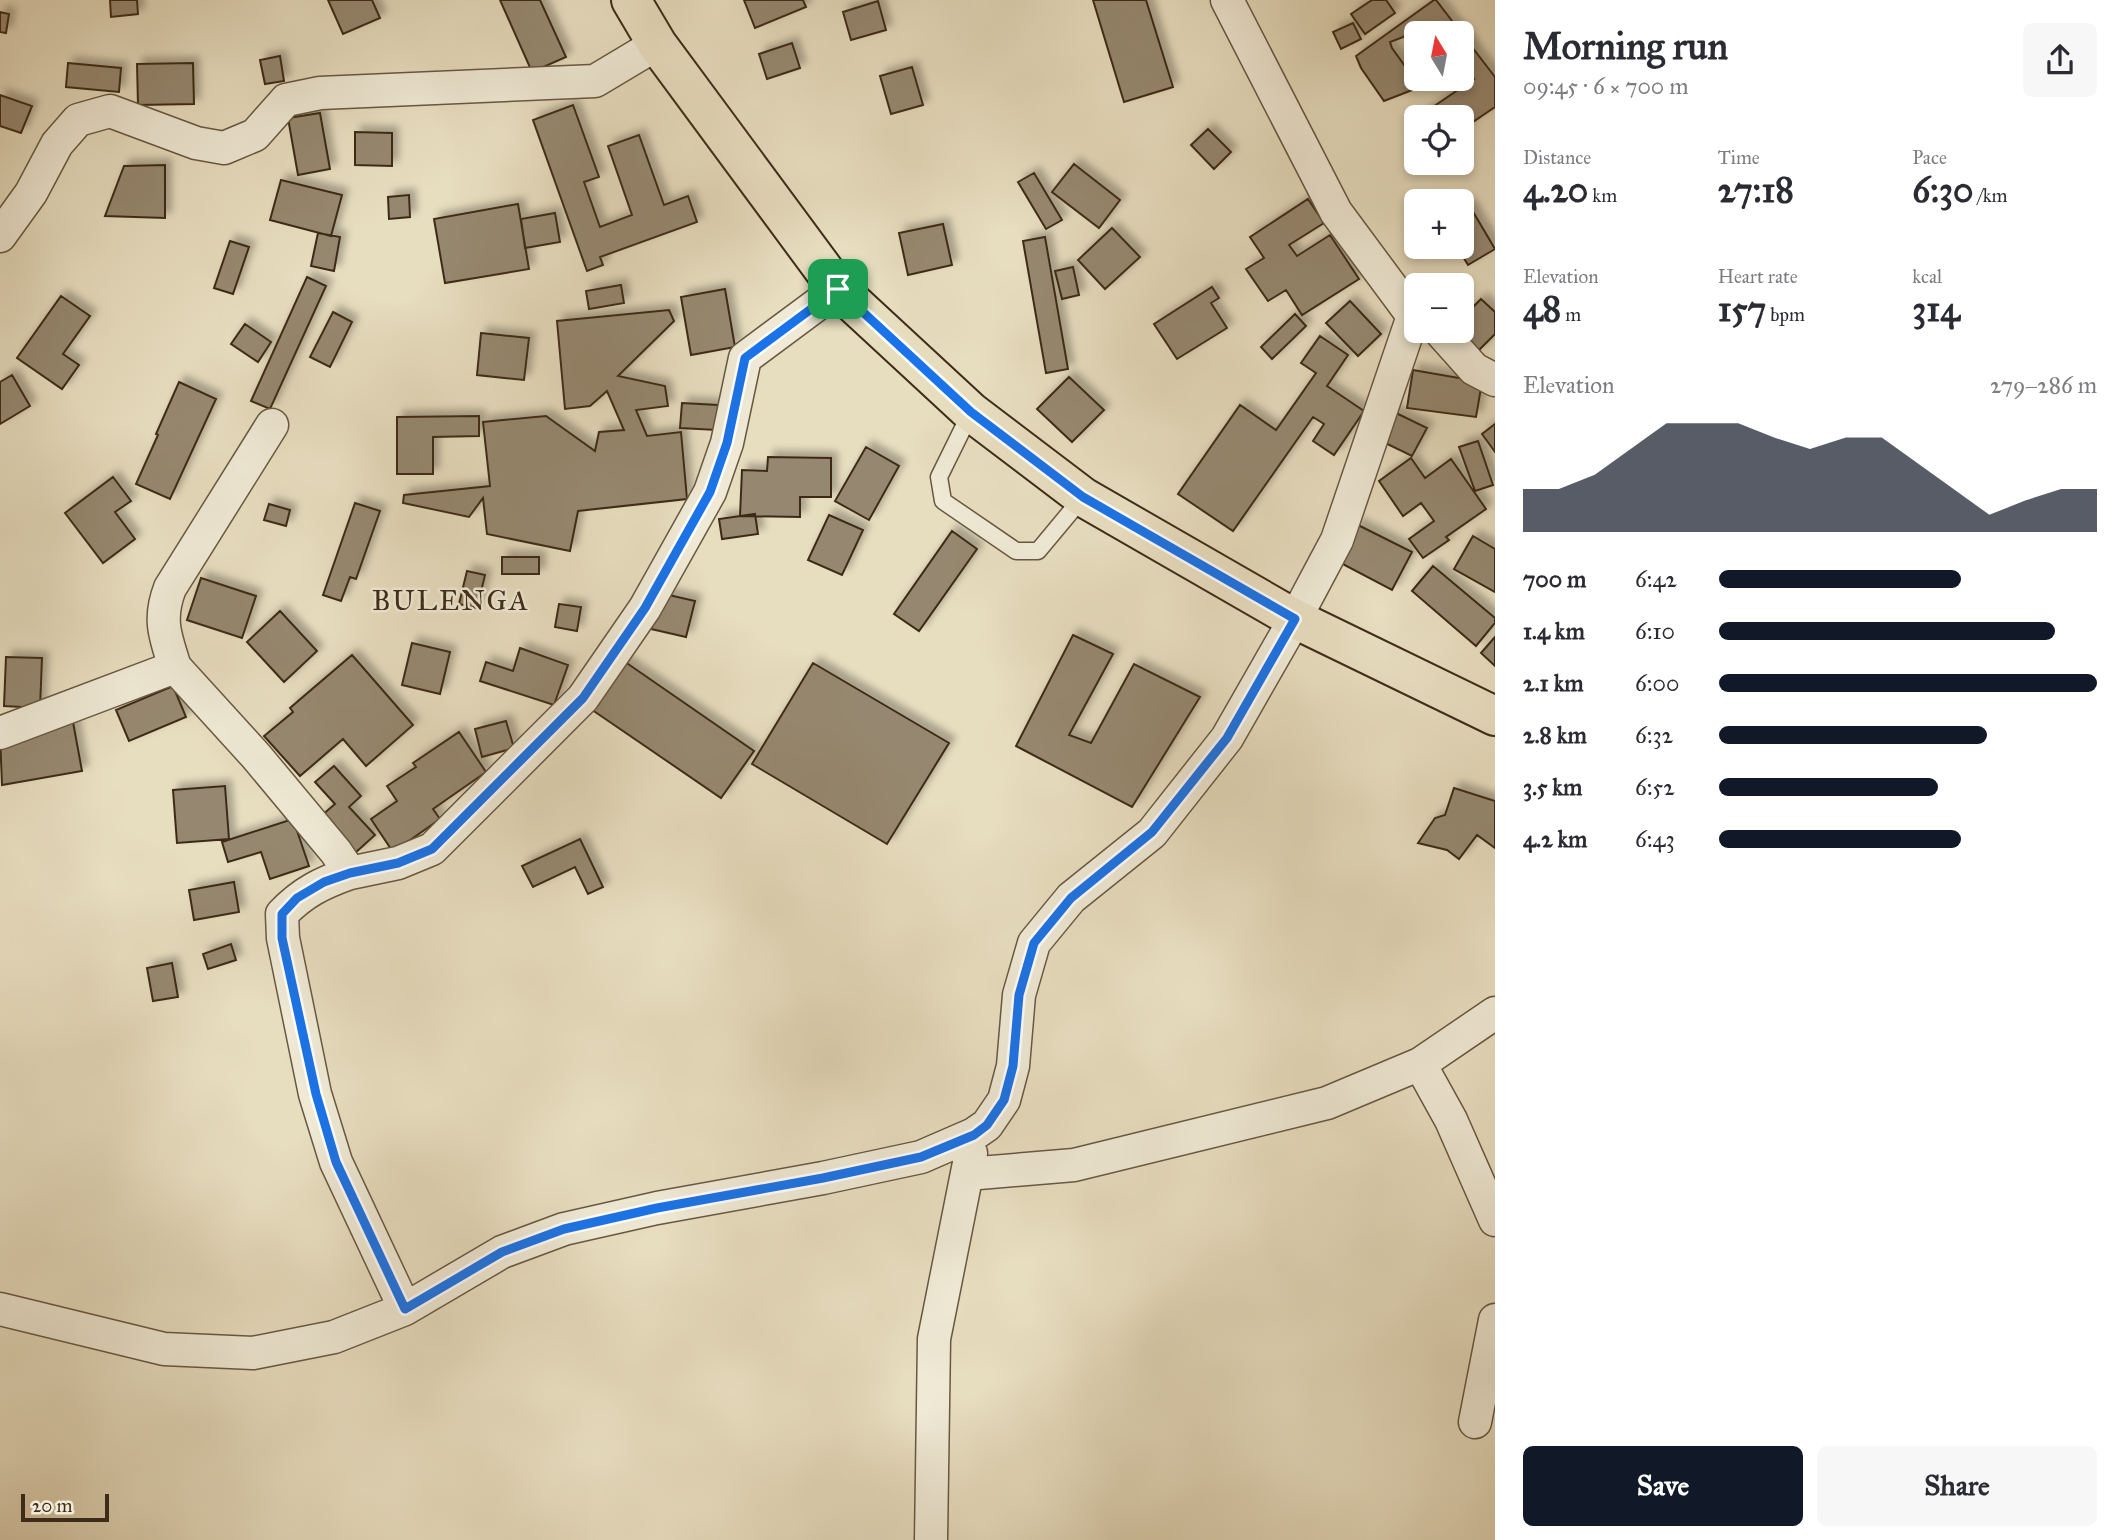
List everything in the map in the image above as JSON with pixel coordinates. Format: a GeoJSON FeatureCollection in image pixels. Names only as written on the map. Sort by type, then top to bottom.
{"type":"FeatureCollection","features":[{"type":"Feature","properties":{"kind":"main road"},"geometry":{"type":"LineString","coordinates":[[631,0],[657,44],[838,289],[971,412],[1083,497],[1295,619],[1495,716]]}},
{"type":"Feature","properties":{"kind":"street"},"geometry":{"type":"LineString","coordinates":[[1227,0],[1336,212],[1404,298]]}},
{"type":"Feature","properties":{"kind":"street"},"geometry":{"type":"LineString","coordinates":[[0,236],[32,193],[57,144],[78,120],[110,111],[196,143],[224,148],[256,135],[286,100],[320,93],[595,81],[657,44]]}},
{"type":"Feature","properties":{"kind":"street"},"geometry":{"type":"LineString","coordinates":[[405,1309],[336,1162],[316,1094],[282,938],[282,914],[297,898],[324,882],[350,873],[398,863],[432,849],[583,698],[645,608],[710,492],[727,443],[745,358],[838,289]]}},
{"type":"Feature","properties":{"kind":"street"},"geometry":{"type":"LineString","coordinates":[[0,1309],[164,1349],[253,1353],[334,1337],[405,1309],[502,1252],[564,1229],[657,1208],[921,1157],[974,1135],[987,1125],[1004,1100],[1013,1066],[1019,995],[1034,943],[1071,898],[1152,832],[1227,738],[1337,540],[1415,343]]}},
{"type":"Feature","properties":{"kind":"street"},"geometry":{"type":"LineString","coordinates":[[1446,343],[1474,369],[1495,380]]}},
{"type":"Feature","properties":{"kind":"street"},"geometry":{"type":"LineString","coordinates":[[272,425],[170,588],[163,606],[164,626],[175,667],[257,756],[336,852],[350,873]]}},
{"type":"Feature","properties":{"kind":"street"},"geometry":{"type":"LineString","coordinates":[[0,733],[175,667]]}},
{"type":"Feature","properties":{"kind":"street"},"geometry":{"type":"LineString","coordinates":[[967,1174],[1074,1164],[1327,1103],[1420,1064],[1495,1013]]}},
{"type":"Feature","properties":{"kind":"street"},"geometry":{"type":"LineString","coordinates":[[1420,1064],[1451,1120],[1495,1220]]}},
{"type":"Feature","properties":{"kind":"street"},"geometry":{"type":"LineString","coordinates":[[931,1540],[934,1339],[974,1135]]}},
{"type":"Feature","properties":{"kind":"street"},"geometry":{"type":"LineString","coordinates":[[1475,1422],[1495,1320]]}},
{"type":"Feature","properties":{"kind":"lane"},"geometry":{"type":"LineString","coordinates":[[971,412],[939,477],[943,501],[1016,551],[1038,551],[1083,497]]}},
{"type":"Feature","properties":{"kind":"building"},"geometry":{"type":"Polygon","coordinates":[[[110,0],[137,0],[138,14],[111,17],[110,0]]]}},
{"type":"Feature","properties":{"kind":"building"},"geometry":{"type":"Polygon","coordinates":[[[328,0],[372,0],[380,18],[343,34],[328,0]]]}},
{"type":"Feature","properties":{"kind":"building"},"geometry":{"type":"Polygon","coordinates":[[[500,0],[540,0],[566,57],[532,72],[500,0]]]}},
{"type":"Feature","properties":{"kind":"building"},"geometry":{"type":"Polygon","coordinates":[[[744,0],[803,0],[806,7],[755,28],[744,0]]]}},
{"type":"Feature","properties":{"kind":"building"},"geometry":{"type":"Polygon","coordinates":[[[1093,0],[1146,0],[1173,87],[1124,102],[1093,0]]]}},
{"type":"Feature","properties":{"kind":"building"},"geometry":{"type":"Polygon","coordinates":[[[1372,0],[1386,0],[1395,13],[1365,34],[1351,14],[1372,0]]]}},
{"type":"Feature","properties":{"kind":"building"},"geometry":{"type":"Polygon","coordinates":[[[1436,0],[1452,21],[1405,21],[1436,0]]]}},
{"type":"Feature","properties":{"kind":"building"},"geometry":{"type":"Polygon","coordinates":[[[878,1],[886,30],[851,40],[843,12],[878,1]]]}},
{"type":"Feature","properties":{"kind":"building"},"geometry":{"type":"Polygon","coordinates":[[[0,12],[9,14],[6,33],[0,32],[0,12]]]}},
{"type":"Feature","properties":{"kind":"building"},"geometry":{"type":"Polygon","coordinates":[[[1404,22],[1404,37],[1390,42],[1404,65],[1404,91],[1410,91],[1384,101],[1356,56],[1404,22]]]}},
{"type":"Feature","properties":{"kind":"building"},"geometry":{"type":"Polygon","coordinates":[[[1353,23],[1361,39],[1341,49],[1333,32],[1353,23]]]}},
{"type":"Feature","properties":{"kind":"building"},"geometry":{"type":"Polygon","coordinates":[[[792,43],[800,68],[767,79],[759,54],[792,43]]]}},
{"type":"Feature","properties":{"kind":"building"},"geometry":{"type":"Polygon","coordinates":[[[1474,50],[1495,77],[1495,107],[1474,121],[1474,105],[1436,105],[1456,91],[1474,91],[1474,50]]]}},
{"type":"Feature","properties":{"kind":"building"},"geometry":{"type":"Polygon","coordinates":[[[280,56],[284,81],[265,84],[260,60],[280,56]]]}},
{"type":"Feature","properties":{"kind":"building"},"geometry":{"type":"Polygon","coordinates":[[[68,63],[121,68],[119,92],[66,87],[68,63]]]}},
{"type":"Feature","properties":{"kind":"building"},"geometry":{"type":"Polygon","coordinates":[[[193,63],[194,104],[138,105],[137,64],[193,63]]]}},
{"type":"Feature","properties":{"kind":"building"},"geometry":{"type":"Polygon","coordinates":[[[912,67],[923,105],[891,114],[880,76],[912,67]]]}},
{"type":"Feature","properties":{"kind":"building"},"geometry":{"type":"Polygon","coordinates":[[[0,95],[32,106],[21,133],[0,126],[0,95]]]}},
{"type":"Feature","properties":{"kind":"building"},"geometry":{"type":"Polygon","coordinates":[[[573,105],[599,177],[584,182],[600,227],[632,215],[608,146],[639,135],[664,205],[688,196],[697,222],[600,257],[603,265],[587,271],[533,120],[573,105]]]}},
{"type":"Feature","properties":{"kind":"building"},"geometry":{"type":"Polygon","coordinates":[[[320,113],[330,169],[298,175],[288,118],[320,113]]]}},
{"type":"Feature","properties":{"kind":"building"},"geometry":{"type":"Polygon","coordinates":[[[1208,129],[1231,152],[1214,169],[1191,145],[1208,129]]]}},
{"type":"Feature","properties":{"kind":"building"},"geometry":{"type":"Polygon","coordinates":[[[355,132],[392,133],[392,166],[355,165],[355,132]]]}},
{"type":"Feature","properties":{"kind":"building"},"geometry":{"type":"Polygon","coordinates":[[[1074,164],[1120,200],[1099,228],[1052,192],[1074,164]]]}},
{"type":"Feature","properties":{"kind":"building"},"geometry":{"type":"Polygon","coordinates":[[[165,165],[165,218],[105,216],[124,166],[165,165]]]}},
{"type":"Feature","properties":{"kind":"building"},"geometry":{"type":"Polygon","coordinates":[[[1034,173],[1062,220],[1046,229],[1018,182],[1034,173]]]}},
{"type":"Feature","properties":{"kind":"building"},"geometry":{"type":"Polygon","coordinates":[[[281,180],[342,195],[331,236],[270,220],[281,180]]]}},
{"type":"Feature","properties":{"kind":"building"},"geometry":{"type":"Polygon","coordinates":[[[409,195],[410,217],[389,219],[388,197],[409,195]]]}},
{"type":"Feature","properties":{"kind":"building"},"geometry":{"type":"Polygon","coordinates":[[[1308,199],[1324,223],[1289,245],[1297,256],[1330,235],[1359,279],[1302,315],[1286,290],[1268,301],[1246,269],[1264,258],[1250,237],[1308,199]]]}},
{"type":"Feature","properties":{"kind":"building"},"geometry":{"type":"Polygon","coordinates":[[[518,204],[529,269],[445,283],[434,219],[518,204]]]}},
{"type":"Feature","properties":{"kind":"building"},"geometry":{"type":"Polygon","coordinates":[[[555,213],[560,242],[525,248],[521,219],[555,213]]]}},
{"type":"Feature","properties":{"kind":"building"},"geometry":{"type":"Polygon","coordinates":[[[1474,213],[1495,249],[1468,265],[1464,259],[1474,259],[1474,213]]]}},
{"type":"Feature","properties":{"kind":"building"},"geometry":{"type":"Polygon","coordinates":[[[943,224],[952,265],[908,275],[899,233],[943,224]]]}},
{"type":"Feature","properties":{"kind":"building"},"geometry":{"type":"Polygon","coordinates":[[[1112,228],[1140,257],[1105,289],[1078,260],[1112,228]]]}},
{"type":"Feature","properties":{"kind":"building"},"geometry":{"type":"Polygon","coordinates":[[[318,233],[340,237],[334,271],[311,266],[318,233]]]}},
{"type":"Feature","properties":{"kind":"building"},"geometry":{"type":"Polygon","coordinates":[[[1045,237],[1068,369],[1046,373],[1023,241],[1045,237]]]}},
{"type":"Feature","properties":{"kind":"building"},"geometry":{"type":"Polygon","coordinates":[[[230,241],[249,247],[233,294],[214,288],[230,241]]]}},
{"type":"Feature","properties":{"kind":"building"},"geometry":{"type":"Polygon","coordinates":[[[1073,267],[1079,295],[1062,299],[1055,271],[1073,267]]]}},
{"type":"Feature","properties":{"kind":"building"},"geometry":{"type":"Polygon","coordinates":[[[307,277],[326,286],[270,409],[251,401],[307,277]]]}},
{"type":"Feature","properties":{"kind":"building"},"geometry":{"type":"Polygon","coordinates":[[[621,285],[624,303],[589,309],[586,291],[621,285]]]}},
{"type":"Feature","properties":{"kind":"building"},"geometry":{"type":"Polygon","coordinates":[[[1212,287],[1219,298],[1211,303],[1227,328],[1177,359],[1154,324],[1212,287]]]}},
{"type":"Feature","properties":{"kind":"building"},"geometry":{"type":"Polygon","coordinates":[[[725,289],[735,347],[691,355],[681,297],[725,289]]]}},
{"type":"Feature","properties":{"kind":"building"},"geometry":{"type":"Polygon","coordinates":[[[61,296],[90,316],[63,354],[79,365],[62,389],[17,358],[61,296]]]}},
{"type":"Feature","properties":{"kind":"building"},"geometry":{"type":"Polygon","coordinates":[[[1481,299],[1495,312],[1495,334],[1477,352],[1467,343],[1474,343],[1474,306],[1481,299]]]}},
{"type":"Feature","properties":{"kind":"building"},"geometry":{"type":"Polygon","coordinates":[[[1350,301],[1381,334],[1358,356],[1326,323],[1350,301]]]}},
{"type":"Feature","properties":{"kind":"building"},"geometry":{"type":"Polygon","coordinates":[[[669,310],[674,321],[618,376],[665,386],[668,406],[636,410],[647,436],[681,432],[687,499],[578,511],[570,551],[487,534],[483,498],[469,517],[403,503],[404,495],[490,486],[483,422],[546,416],[595,451],[599,432],[624,430],[607,391],[590,406],[565,409],[557,321],[669,310]]]}},
{"type":"Feature","properties":{"kind":"building"},"geometry":{"type":"Polygon","coordinates":[[[333,312],[352,322],[330,367],[310,357],[333,312]]]}},
{"type":"Feature","properties":{"kind":"building"},"geometry":{"type":"Polygon","coordinates":[[[1295,314],[1306,326],[1272,359],[1261,347],[1295,314]]]}},
{"type":"Feature","properties":{"kind":"building"},"geometry":{"type":"Polygon","coordinates":[[[245,324],[271,342],[258,362],[231,344],[245,324]]]}},
{"type":"Feature","properties":{"kind":"building"},"geometry":{"type":"Polygon","coordinates":[[[481,333],[529,338],[524,380],[477,375],[481,333]]]}},
{"type":"Feature","properties":{"kind":"building"},"geometry":{"type":"Polygon","coordinates":[[[1320,336],[1348,355],[1327,386],[1364,411],[1334,455],[1313,441],[1324,424],[1313,417],[1233,531],[1178,494],[1240,405],[1276,430],[1316,373],[1301,363],[1320,336]]]}},
{"type":"Feature","properties":{"kind":"building"},"geometry":{"type":"Polygon","coordinates":[[[1413,370],[1482,382],[1476,417],[1407,408],[1413,370]]]}},
{"type":"Feature","properties":{"kind":"building"},"geometry":{"type":"Polygon","coordinates":[[[12,375],[30,406],[0,424],[0,382],[12,375]]]}},
{"type":"Feature","properties":{"kind":"building"},"geometry":{"type":"Polygon","coordinates":[[[1069,377],[1104,410],[1072,442],[1037,409],[1069,377]]]}},
{"type":"Feature","properties":{"kind":"building"},"geometry":{"type":"Polygon","coordinates":[[[179,382],[216,399],[170,499],[136,484],[179,382]]]}},
{"type":"Feature","properties":{"kind":"building"},"geometry":{"type":"Polygon","coordinates":[[[682,403],[718,405],[717,430],[680,428],[682,403]]]}},
{"type":"Feature","properties":{"kind":"building"},"geometry":{"type":"Polygon","coordinates":[[[1392,411],[1427,428],[1412,456],[1377,439],[1392,411]]]}},
{"type":"Feature","properties":{"kind":"building"},"geometry":{"type":"Polygon","coordinates":[[[479,416],[479,436],[433,437],[433,474],[397,474],[397,417],[479,416]]]}},
{"type":"Feature","properties":{"kind":"building"},"geometry":{"type":"Polygon","coordinates":[[[1495,424],[1495,452],[1482,434],[1495,424]]]}},
{"type":"Feature","properties":{"kind":"building"},"geometry":{"type":"Polygon","coordinates":[[[1478,441],[1493,485],[1475,491],[1459,447],[1478,441]]]}},
{"type":"Feature","properties":{"kind":"building"},"geometry":{"type":"Polygon","coordinates":[[[866,447],[899,466],[869,520],[835,501],[866,447]]]}},
{"type":"Feature","properties":{"kind":"building"},"geometry":{"type":"Polygon","coordinates":[[[768,457],[831,458],[831,497],[800,497],[800,517],[740,516],[742,470],[767,471],[768,457]]]}},
{"type":"Feature","properties":{"kind":"building"},"geometry":{"type":"Polygon","coordinates":[[[1411,458],[1425,478],[1451,459],[1486,509],[1446,537],[1449,540],[1423,558],[1409,539],[1434,521],[1421,503],[1403,516],[1379,481],[1411,458]]]}},
{"type":"Feature","properties":{"kind":"building"},"geometry":{"type":"Polygon","coordinates":[[[113,477],[131,501],[115,512],[135,539],[103,563],[65,513],[113,477]]]}},
{"type":"Feature","properties":{"kind":"building"},"geometry":{"type":"Polygon","coordinates":[[[355,503],[380,511],[356,579],[350,577],[341,601],[323,595],[355,503]]]}},
{"type":"Feature","properties":{"kind":"building"},"geometry":{"type":"Polygon","coordinates":[[[269,504],[290,510],[286,526],[264,520],[269,504]]]}},
{"type":"Feature","properties":{"kind":"building"},"geometry":{"type":"Polygon","coordinates":[[[755,514],[758,534],[722,539],[719,519],[755,514]]]}},
{"type":"Feature","properties":{"kind":"building"},"geometry":{"type":"Polygon","coordinates":[[[829,515],[863,530],[842,575],[808,560],[829,515]]]}},
{"type":"Feature","properties":{"kind":"building"},"geometry":{"type":"Polygon","coordinates":[[[1356,524],[1412,552],[1392,590],[1337,561],[1356,524]]]}},
{"type":"Feature","properties":{"kind":"building"},"geometry":{"type":"Polygon","coordinates":[[[952,531],[977,549],[919,631],[894,614],[952,531]]]}},
{"type":"Feature","properties":{"kind":"building"},"geometry":{"type":"Polygon","coordinates":[[[1473,536],[1495,549],[1495,592],[1454,569],[1473,536]]]}},
{"type":"Feature","properties":{"kind":"building"},"geometry":{"type":"Polygon","coordinates":[[[502,557],[539,557],[539,574],[502,574],[502,557]]]}},
{"type":"Feature","properties":{"kind":"building"},"geometry":{"type":"Polygon","coordinates":[[[1433,566],[1495,618],[1495,623],[1476,646],[1412,591],[1433,566]]]}},
{"type":"Feature","properties":{"kind":"building"},"geometry":{"type":"Polygon","coordinates":[[[467,571],[485,575],[477,608],[459,604],[467,571]]]}},
{"type":"Feature","properties":{"kind":"building"},"geometry":{"type":"Polygon","coordinates":[[[201,578],[256,596],[242,638],[187,620],[201,578]]]}},
{"type":"Feature","properties":{"kind":"building"},"geometry":{"type":"Polygon","coordinates":[[[660,593],[695,601],[686,637],[651,629],[660,593]]]}},
{"type":"Feature","properties":{"kind":"building"},"geometry":{"type":"Polygon","coordinates":[[[559,604],[581,607],[577,631],[555,627],[559,604]]]}},
{"type":"Feature","properties":{"kind":"building"},"geometry":{"type":"Polygon","coordinates":[[[280,611],[317,651],[284,682],[247,642],[280,611]]]}},
{"type":"Feature","properties":{"kind":"building"},"geometry":{"type":"Polygon","coordinates":[[[1073,635],[1113,654],[1069,735],[1091,743],[1134,664],[1200,697],[1132,807],[1016,746],[1073,635]]]}},
{"type":"Feature","properties":{"kind":"building"},"geometry":{"type":"Polygon","coordinates":[[[1495,637],[1495,666],[1481,653],[1495,637]]]}},
{"type":"Feature","properties":{"kind":"building"},"geometry":{"type":"Polygon","coordinates":[[[412,643],[450,652],[440,694],[402,685],[412,643]]]}},
{"type":"Feature","properties":{"kind":"building"},"geometry":{"type":"Polygon","coordinates":[[[520,648],[568,665],[554,705],[480,681],[486,662],[513,671],[520,648]]]}},
{"type":"Feature","properties":{"kind":"building"},"geometry":{"type":"Polygon","coordinates":[[[352,655],[413,725],[366,766],[343,739],[300,776],[264,736],[293,712],[290,708],[352,655]]]}},
{"type":"Feature","properties":{"kind":"building"},"geometry":{"type":"Polygon","coordinates":[[[6,657],[42,658],[40,708],[4,706],[6,657]]]}},
{"type":"Feature","properties":{"kind":"building"},"geometry":{"type":"Polygon","coordinates":[[[618,657],[754,751],[721,798],[585,705],[618,657]]]}},
{"type":"Feature","properties":{"kind":"building"},"geometry":{"type":"Polygon","coordinates":[[[813,663],[949,743],[887,844],[752,764],[813,663]]]}},
{"type":"Feature","properties":{"kind":"building"},"geometry":{"type":"Polygon","coordinates":[[[173,686],[186,717],[129,741],[116,710],[173,686]]]}},
{"type":"Feature","properties":{"kind":"building"},"geometry":{"type":"Polygon","coordinates":[[[506,721],[514,748],[482,757],[475,729],[506,721]]]}},
{"type":"Feature","properties":{"kind":"building"},"geometry":{"type":"Polygon","coordinates":[[[73,722],[82,771],[2,785],[0,735],[73,722]]]}},
{"type":"Feature","properties":{"kind":"building"},"geometry":{"type":"Polygon","coordinates":[[[459,732],[486,772],[433,809],[440,819],[393,852],[371,819],[397,801],[387,786],[416,767],[413,763],[459,732]]]}},
{"type":"Feature","properties":{"kind":"building"},"geometry":{"type":"Polygon","coordinates":[[[334,766],[361,796],[349,807],[375,835],[355,853],[321,816],[335,804],[315,782],[334,766]]]}},
{"type":"Feature","properties":{"kind":"building"},"geometry":{"type":"Polygon","coordinates":[[[225,786],[229,839],[177,843],[173,790],[225,786]]]}},
{"type":"Feature","properties":{"kind":"building"},"geometry":{"type":"Polygon","coordinates":[[[1454,788],[1495,801],[1495,848],[1477,835],[1459,859],[1447,850],[1418,843],[1435,818],[1445,815],[1454,788]]]}},
{"type":"Feature","properties":{"kind":"building"},"geometry":{"type":"Polygon","coordinates":[[[293,819],[309,866],[270,879],[261,852],[228,862],[222,842],[293,819]]]}},
{"type":"Feature","properties":{"kind":"building"},"geometry":{"type":"Polygon","coordinates":[[[580,839],[603,887],[588,894],[575,867],[533,887],[522,866],[580,839]]]}},
{"type":"Feature","properties":{"kind":"building"},"geometry":{"type":"Polygon","coordinates":[[[234,882],[239,912],[194,920],[189,890],[234,882]]]}},
{"type":"Feature","properties":{"kind":"building"},"geometry":{"type":"Polygon","coordinates":[[[231,944],[236,960],[208,969],[203,954],[231,944]]]}},
{"type":"Feature","properties":{"kind":"building"},"geometry":{"type":"Polygon","coordinates":[[[172,963],[178,997],[153,1001],[147,968],[172,963]]]}},
{"type":"Feature","properties":{"kind":"district","name":"BULENGA"},"geometry":{"type":"Point","coordinates":[451,600]}},
{"type":"Feature","properties":{"kind":"route"},"geometry":{"type":"LineString","coordinates":[[838,289],[971,412],[1083,497],[1295,619],[1227,738],[1152,832],[1071,898],[1034,943],[1019,995],[1013,1066],[1004,1100],[987,1125],[974,1135],[921,1157],[657,1208],[564,1229],[502,1252],[405,1309],[336,1162],[316,1094],[282,938],[282,914],[297,898],[324,882],[350,873],[398,863],[432,849],[583,698],[645,608],[710,492],[727,443],[745,358],[838,289]]}}]}
